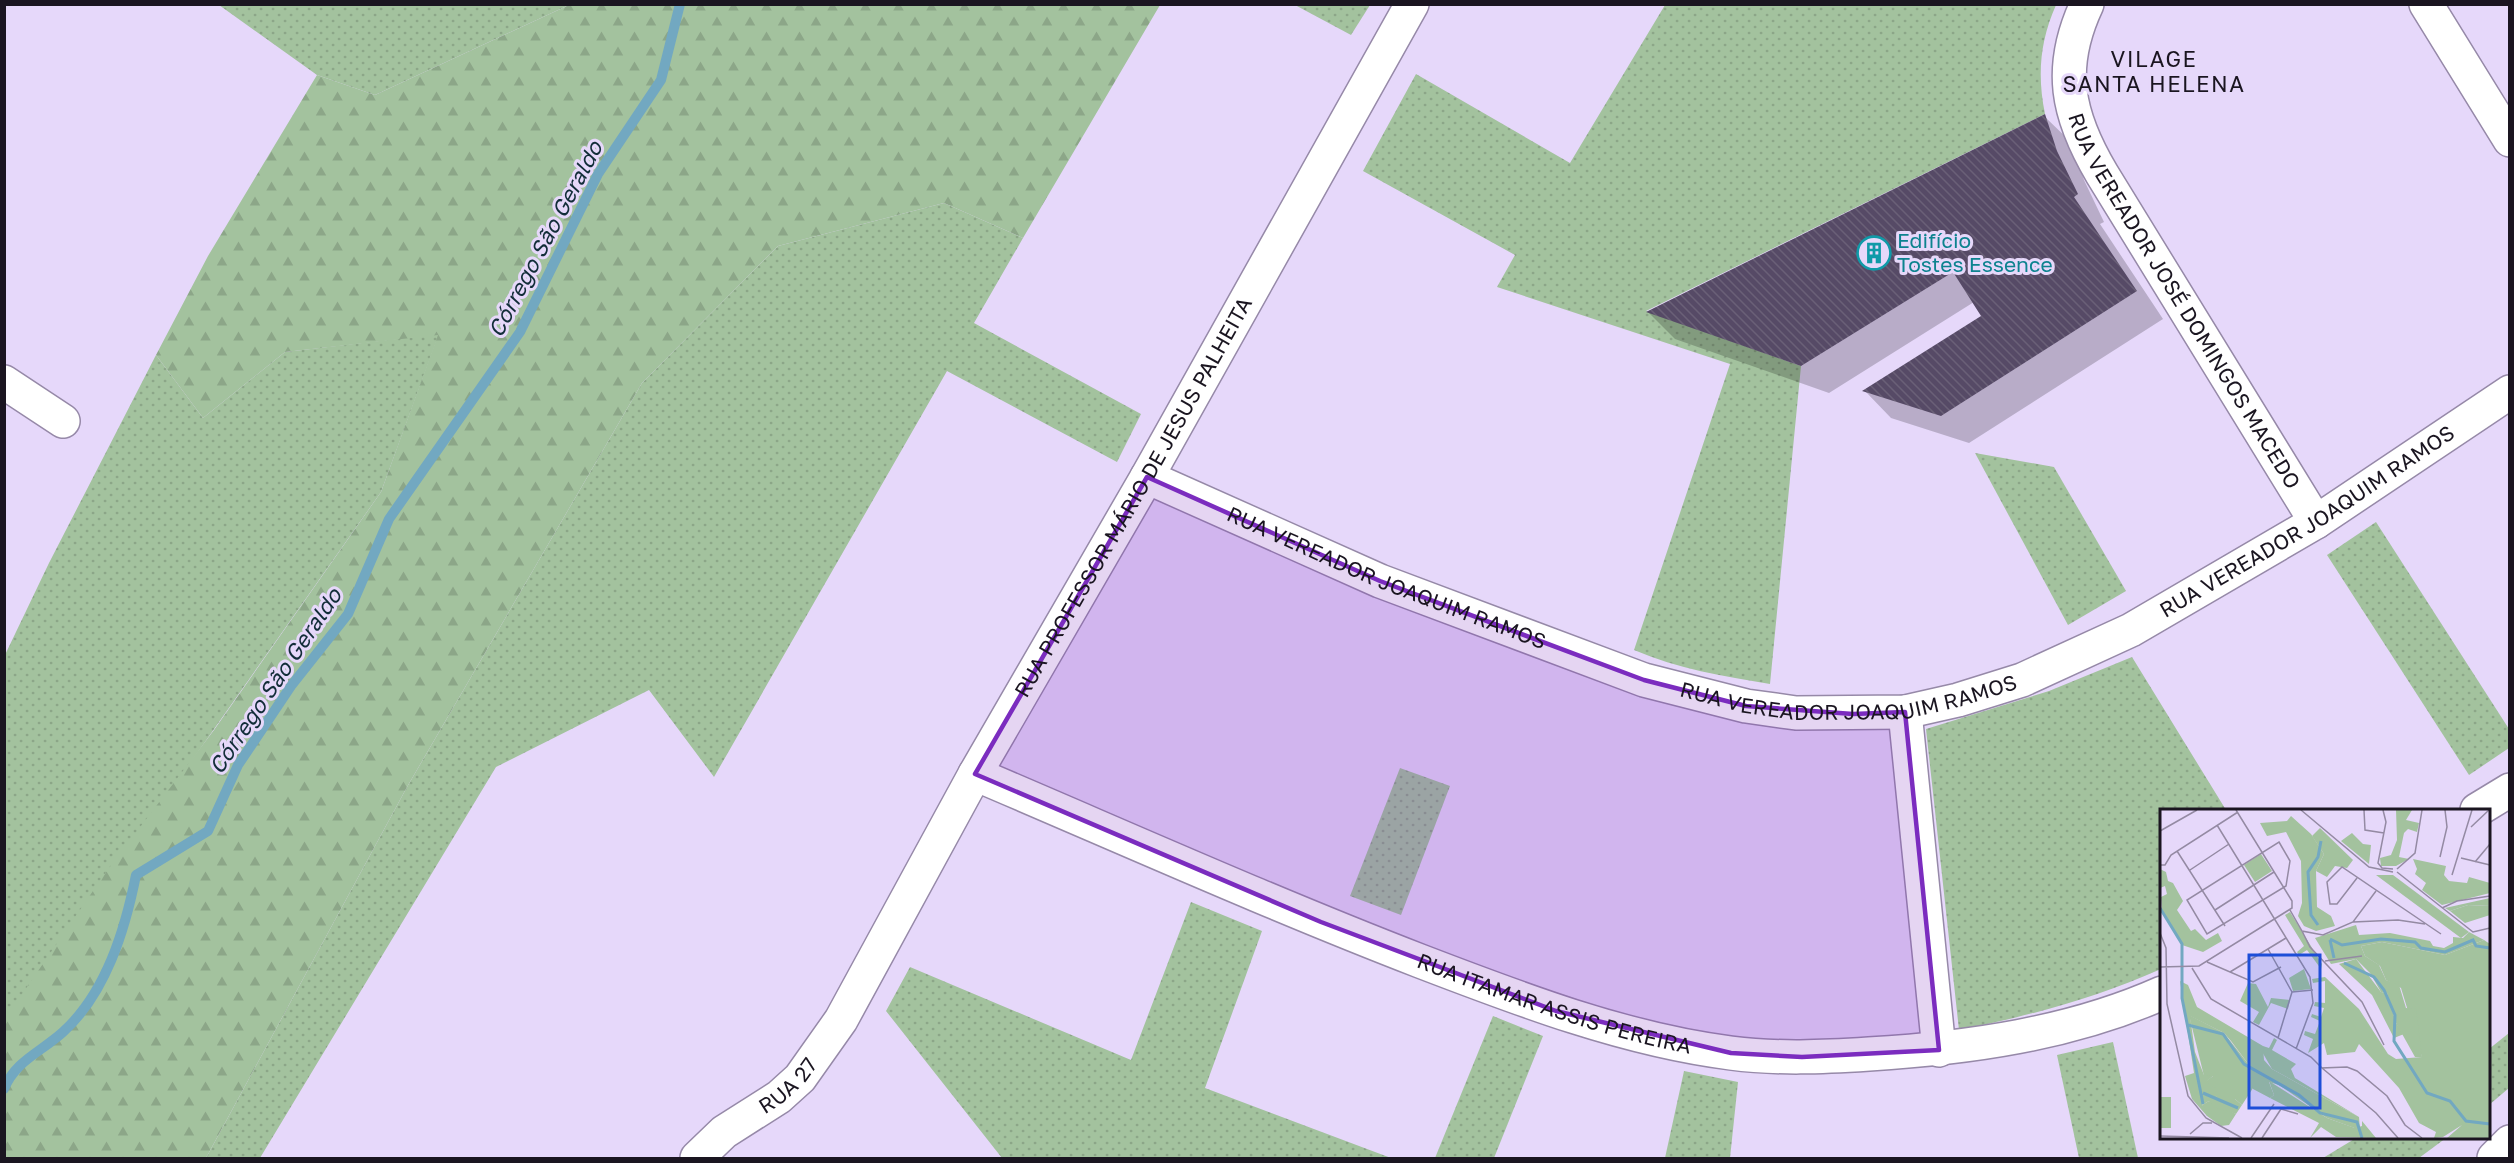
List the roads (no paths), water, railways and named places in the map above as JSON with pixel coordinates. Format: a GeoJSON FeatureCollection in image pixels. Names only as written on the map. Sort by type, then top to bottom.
{"type":"FeatureCollection","features":[{"type":"Feature","properties":{"kind":"street","name":"RUA PROFESSOR MÁRIO DE JESUS PALHEITA"},"geometry":{"type":"LineString","coordinates":[[856,992],[975,774],[1147,477],[1413,4]]}},
{"type":"Feature","properties":{"kind":"street","name":"RUA VEREADOR JOSÉ DOMINGOS MACEDO"},"geometry":{"type":"LineString","coordinates":[[2087,4],[2068,70],[2069,98],[2077,126],[2092,158],[2316,522]]}},
{"type":"Feature","properties":{"kind":"street"},"geometry":{"type":"LineString","coordinates":[[2426,4],[2510,140]]}},
{"type":"Feature","properties":{"kind":"street"},"geometry":{"type":"LineString","coordinates":[[4,382],[63,421]]}},
{"type":"Feature","properties":{"kind":"street","name":"RUA VEREADOR JOAQUIM RAMOS"},"geometry":{"type":"LineString","coordinates":[[1147,477],[1380,581],[1644,680],[1746,706],[1796,712],[1905,712],[1989,691],[2096,648],[2316,522],[2510,392]]}},
{"type":"Feature","properties":{"kind":"street"},"geometry":{"type":"LineString","coordinates":[[1905,712],[1939,1050]]}},
{"type":"Feature","properties":{"kind":"street","name":"RUA ITAMAR ASSIS PEREIRA"},"geometry":{"type":"LineString","coordinates":[[975,774],[1321,922],[1556,1011],[1656,1038],[1731,1053],[1802,1058],[1939,1050],[2014,1038],[2066,1025],[2160,994]]}},
{"type":"Feature","properties":{"kind":"street"},"geometry":{"type":"LineString","coordinates":[[2479,809],[2510,789]]}},
{"type":"Feature","properties":{"kind":"street","name":"RUA 27"},"geometry":{"type":"LineString","coordinates":[[697,1158],[724,1132],[779,1097],[800,1078],[841,1020],[856,992]]}},
{"type":"Feature","properties":{"kind":"street"},"geometry":{"type":"LineString","coordinates":[[2494,1158],[2510,1142]]}},
{"type":"Feature","properties":{"kind":"waterway","name":"Córrego São Geraldo"},"geometry":{"type":"LineString","coordinates":[[4,1089],[15,1071],[63,1032],[91,999],[112,960],[136,875],[208,831],[238,765],[291,686],[348,614],[389,519],[520,332],[598,174],[661,80],[680,4]]}},
{"type":"Feature","properties":{"kind":"place","name":"Edifício Tostes Essence"},"geometry":{"type":"Point","coordinates":[1874,253]}},
{"type":"Feature","properties":{"kind":"district","name":"VILAGE SANTA HELENA"},"geometry":{"type":"Point","coordinates":[2154,72]}}]}
